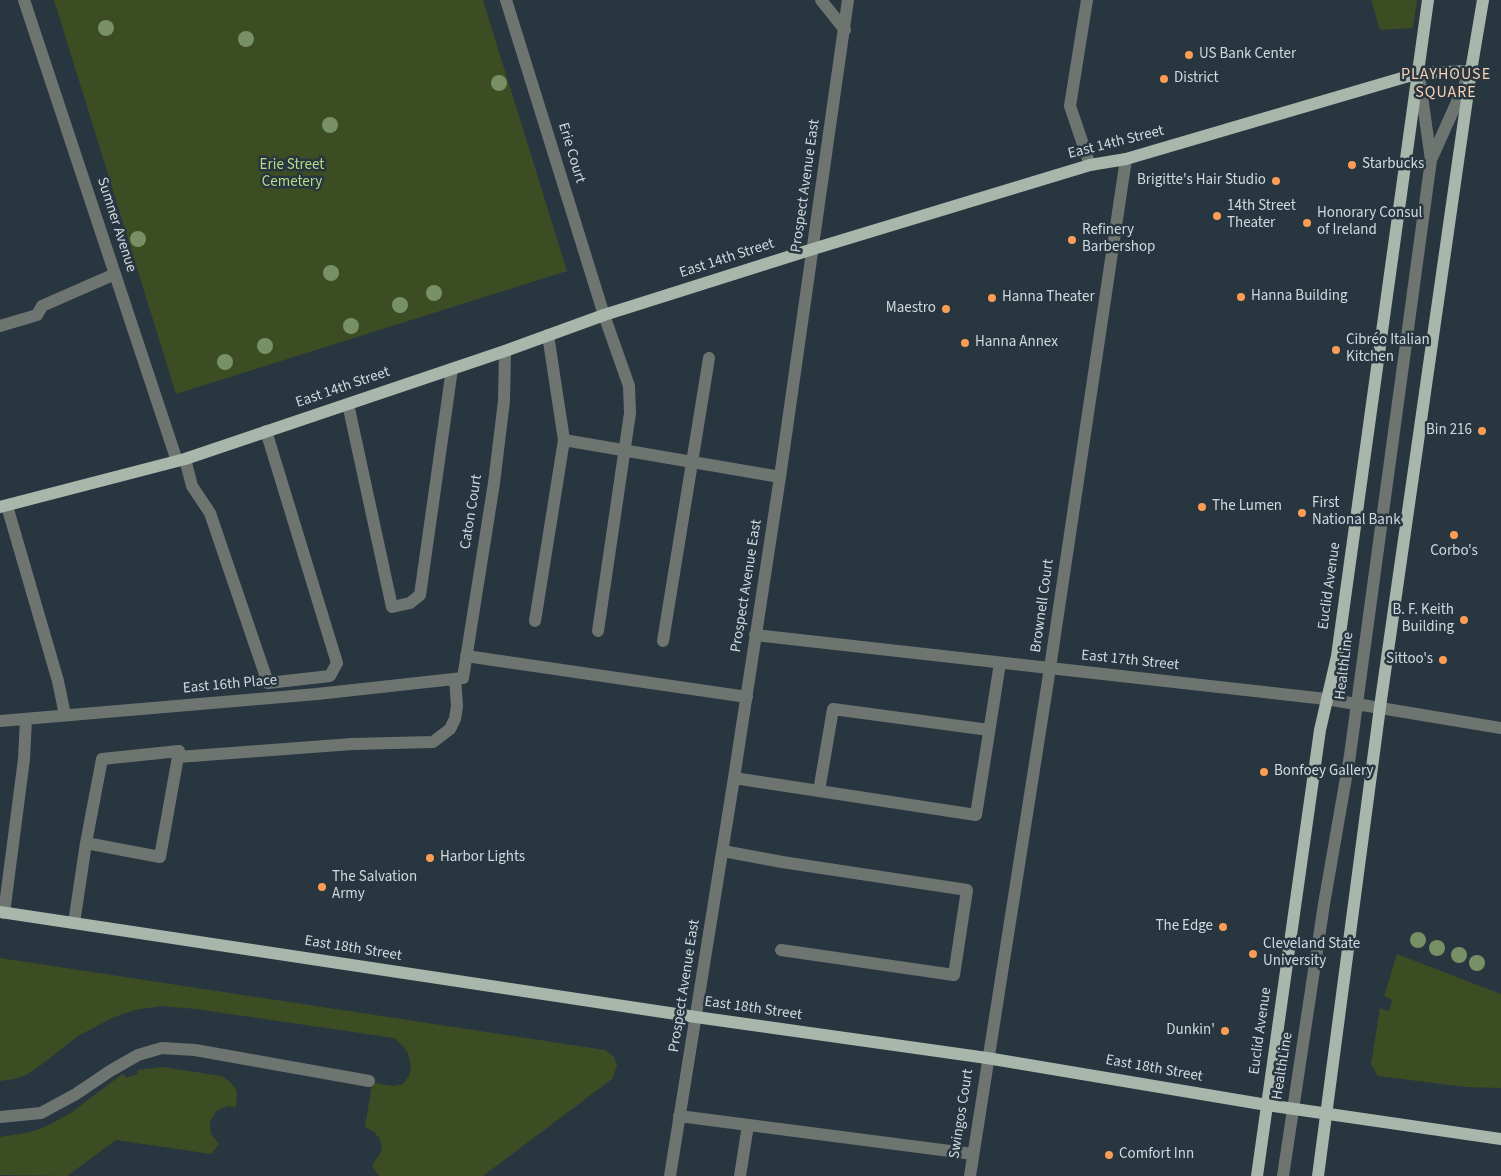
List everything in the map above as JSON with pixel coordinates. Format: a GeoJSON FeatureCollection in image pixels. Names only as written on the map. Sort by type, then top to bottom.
{"type":"FeatureCollection","features":[{"type":"Feature","properties":{"kind":"main road","name":"Euclid Avenue"},"geometry":{"type":"LineString","coordinates":[[1257,1176],[1320,730],[1336,656],[1428,0]]}},
{"type":"Feature","properties":{"kind":"main road"},"geometry":{"type":"LineString","coordinates":[[1318,1176],[1380,707],[1471,71],[1483,0]]}},
{"type":"Feature","properties":{"kind":"main road","name":"East 14th Street"},"geometry":{"type":"LineString","coordinates":[[3,506],[181,460],[505,351],[604,315],[1090,165],[1126,159],[1419,73],[1471,71]]}},
{"type":"Feature","properties":{"kind":"main road","name":"East 18th Street"},"geometry":{"type":"LineString","coordinates":[[2,912],[696,1017],[987,1058],[1267,1105],[1326,1112],[1501,1139]]}},
{"type":"Feature","properties":{"kind":"street","name":"Sumner Avenue"},"geometry":{"type":"LineString","coordinates":[[24,0],[115,274],[181,460],[192,486],[210,513],[268,683],[330,676],[337,662],[266,431]]}},
{"type":"Feature","properties":{"kind":"street","name":"Erie Court"},"geometry":{"type":"LineString","coordinates":[[506,0],[604,315],[629,386],[630,413],[598,631]]}},
{"type":"Feature","properties":{"kind":"street"},"geometry":{"type":"LineString","coordinates":[[821,0],[844,30]]}},
{"type":"Feature","properties":{"kind":"street","name":"Prospect Avenue East"},"geometry":{"type":"LineString","coordinates":[[670,1176],[723,851],[780,477],[848,0]]}},
{"type":"Feature","properties":{"kind":"street"},"geometry":{"type":"LineString","coordinates":[[1087,0],[1070,106],[1090,165]]}},
{"type":"Feature","properties":{"kind":"street","name":"HealthLine"},"geometry":{"type":"LineString","coordinates":[[1431,160],[1471,71]]}},
{"type":"Feature","properties":{"kind":"street","name":"HealthLine"},"geometry":{"type":"LineString","coordinates":[[1283,1176],[1324,904],[1350,755],[1431,160],[1419,73]]}},
{"type":"Feature","properties":{"kind":"street","name":"Brownell Court"},"geometry":{"type":"LineString","coordinates":[[987,1058],[1050,668],[1126,159]]}},
{"type":"Feature","properties":{"kind":"street"},"geometry":{"type":"LineString","coordinates":[[0,326],[37,315],[42,306],[115,274]]}},
{"type":"Feature","properties":{"kind":"street"},"geometry":{"type":"LineString","coordinates":[[535,621],[564,440],[548,335]]}},
{"type":"Feature","properties":{"kind":"street","name":"Caton Court"},"geometry":{"type":"LineString","coordinates":[[86,844],[102,759],[179,751],[178,757],[352,744],[433,742],[450,729],[455,719],[459,678],[466,656],[494,483],[504,401],[505,351]]}},
{"type":"Feature","properties":{"kind":"street"},"geometry":{"type":"LineString","coordinates":[[663,641],[709,358]]}},
{"type":"Feature","properties":{"kind":"street"},"geometry":{"type":"LineString","coordinates":[[348,404],[392,607],[410,603],[420,595],[452,369]]}},
{"type":"Feature","properties":{"kind":"street"},"geometry":{"type":"LineString","coordinates":[[564,440],[780,477]]}},
{"type":"Feature","properties":{"kind":"street"},"geometry":{"type":"LineString","coordinates":[[3,506],[58,681],[66,715]]}},
{"type":"Feature","properties":{"kind":"street","name":"East 17th Street"},"geometry":{"type":"LineString","coordinates":[[755,635],[1326,699],[1501,728]]}},
{"type":"Feature","properties":{"kind":"street"},"geometry":{"type":"LineString","coordinates":[[466,656],[746,697]]}},
{"type":"Feature","properties":{"kind":"street"},"geometry":{"type":"LineString","coordinates":[[734,778],[976,815],[1000,663]]}},
{"type":"Feature","properties":{"kind":"street","name":"East 16th Place"},"geometry":{"type":"LineString","coordinates":[[0,721],[317,694],[459,678]]}},
{"type":"Feature","properties":{"kind":"street"},"geometry":{"type":"LineString","coordinates":[[819,791],[833,709],[989,730]]}},
{"type":"Feature","properties":{"kind":"street"},"geometry":{"type":"LineString","coordinates":[[2,912],[24,759],[26,719]]}},
{"type":"Feature","properties":{"kind":"street"},"geometry":{"type":"LineString","coordinates":[[74,924],[86,844],[160,857],[178,757]]}},
{"type":"Feature","properties":{"kind":"street"},"geometry":{"type":"LineString","coordinates":[[723,851],[782,862],[967,890],[954,975],[781,950]]}},
{"type":"Feature","properties":{"kind":"street"},"geometry":{"type":"LineString","coordinates":[[0,1117],[41,1113],[76,1094],[110,1070],[138,1055],[162,1048],[194,1050],[369,1081]]}},
{"type":"Feature","properties":{"kind":"street","name":"Swingos Court"},"geometry":{"type":"LineString","coordinates":[[970,1176],[987,1058]]}},
{"type":"Feature","properties":{"kind":"street"},"geometry":{"type":"LineString","coordinates":[[679,1116],[973,1154]]}},
{"type":"Feature","properties":{"kind":"street"},"geometry":{"type":"LineString","coordinates":[[740,1176],[748,1125]]}},
{"type":"Feature","properties":{"kind":"green space","name":"Erie Street Cemetery"},"geometry":{"type":"Polygon","coordinates":[[[54,0],[483,0],[567,271],[176,394],[54,0]]]}},
{"type":"Feature","properties":{"kind":"green space"},"geometry":{"type":"Polygon","coordinates":[[[1371,0],[1417,0],[1413,28],[1380,30],[1371,0]]]}},
{"type":"Feature","properties":{"kind":"green space"},"geometry":{"type":"Polygon","coordinates":[[[1397,954],[1501,994],[1501,1088],[1465,1087],[1378,1076],[1371,1064],[1380,1008],[1389,1011],[1392,1000],[1384,996],[1397,954]]]}},
{"type":"Feature","properties":{"kind":"green space"},"geometry":{"type":"Polygon","coordinates":[[[0,958],[605,1050],[614,1057],[617,1066],[612,1079],[483,1176],[379,1176],[372,1166],[382,1150],[380,1139],[374,1132],[365,1127],[372,1084],[394,1086],[403,1084],[409,1076],[411,1068],[408,1053],[394,1038],[196,1009],[161,1006],[135,1010],[114,1017],[78,1036],[28,1074],[15,1079],[0,1081],[0,958]]]}},
{"type":"Feature","properties":{"kind":"green space"},"geometry":{"type":"Polygon","coordinates":[[[163,1067],[221,1076],[235,1088],[237,1093],[236,1107],[228,1106],[216,1111],[210,1122],[211,1134],[219,1144],[211,1154],[116,1140],[67,1176],[0,1175],[0,1137],[31,1132],[51,1124],[72,1112],[121,1075],[125,1075],[125,1078],[138,1074],[137,1070],[163,1067]]]}},
{"type":"Feature","properties":{"kind":"place","name":"US Bank Center"},"geometry":{"type":"Point","coordinates":[1189,55]}},
{"type":"Feature","properties":{"kind":"place","name":"District"},"geometry":{"type":"Point","coordinates":[1164,79]}},
{"type":"Feature","properties":{"kind":"place","name":"Starbucks"},"geometry":{"type":"Point","coordinates":[1352,165]}},
{"type":"Feature","properties":{"kind":"place","name":"Brigitte's Hair Studio"},"geometry":{"type":"Point","coordinates":[1276,181]}},
{"type":"Feature","properties":{"kind":"place","name":"14th Street Theater"},"geometry":{"type":"Point","coordinates":[1217,216]}},
{"type":"Feature","properties":{"kind":"place","name":"Honorary Consul of Ireland"},"geometry":{"type":"Point","coordinates":[1307,223]}},
{"type":"Feature","properties":{"kind":"place","name":"Refinery Barbershop"},"geometry":{"type":"Point","coordinates":[1072,240]}},
{"type":"Feature","properties":{"kind":"place","name":"Hanna Building"},"geometry":{"type":"Point","coordinates":[1241,297]}},
{"type":"Feature","properties":{"kind":"place","name":"Hanna Theater"},"geometry":{"type":"Point","coordinates":[992,298]}},
{"type":"Feature","properties":{"kind":"place","name":"Maestro"},"geometry":{"type":"Point","coordinates":[946,309]}},
{"type":"Feature","properties":{"kind":"place","name":"Hanna Annex"},"geometry":{"type":"Point","coordinates":[965,343]}},
{"type":"Feature","properties":{"kind":"place","name":"Cibréo Italian Kitchen"},"geometry":{"type":"Point","coordinates":[1336,350]}},
{"type":"Feature","properties":{"kind":"place","name":"Bin 216"},"geometry":{"type":"Point","coordinates":[1482,431]}},
{"type":"Feature","properties":{"kind":"place","name":"The Lumen"},"geometry":{"type":"Point","coordinates":[1202,507]}},
{"type":"Feature","properties":{"kind":"place","name":"First National Bank"},"geometry":{"type":"Point","coordinates":[1302,513]}},
{"type":"Feature","properties":{"kind":"place","name":"Corbo's"},"geometry":{"type":"Point","coordinates":[1454,535]}},
{"type":"Feature","properties":{"kind":"place","name":"B. F. Keith Building"},"geometry":{"type":"Point","coordinates":[1464,620]}},
{"type":"Feature","properties":{"kind":"place","name":"Sittoo's"},"geometry":{"type":"Point","coordinates":[1443,660]}},
{"type":"Feature","properties":{"kind":"place","name":"Bonfoey Gallery"},"geometry":{"type":"Point","coordinates":[1264,772]}},
{"type":"Feature","properties":{"kind":"place","name":"Harbor Lights"},"geometry":{"type":"Point","coordinates":[430,858]}},
{"type":"Feature","properties":{"kind":"place","name":"The Salvation Army"},"geometry":{"type":"Point","coordinates":[322,887]}},
{"type":"Feature","properties":{"kind":"place","name":"The Edge"},"geometry":{"type":"Point","coordinates":[1223,927]}},
{"type":"Feature","properties":{"kind":"place","name":"Cleveland State University"},"geometry":{"type":"Point","coordinates":[1253,954]}},
{"type":"Feature","properties":{"kind":"place","name":"Dunkin'"},"geometry":{"type":"Point","coordinates":[1225,1031]}},
{"type":"Feature","properties":{"kind":"place","name":"Comfort Inn"},"geometry":{"type":"Point","coordinates":[1109,1155]}},
{"type":"Feature","properties":{"kind":"district","name":"PLAYHOUSE SQUARE"},"geometry":{"type":"Point","coordinates":[1446,84]}}]}
